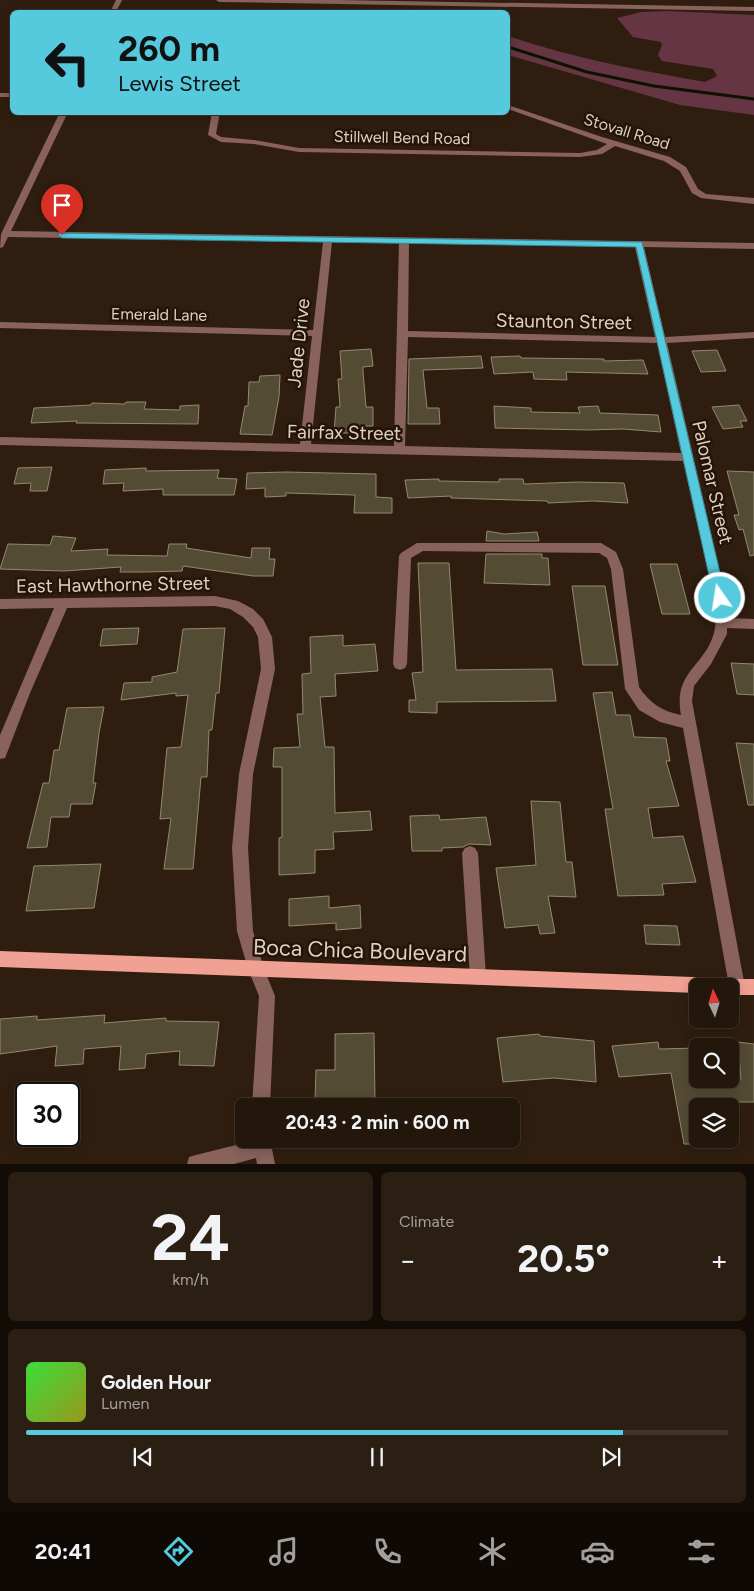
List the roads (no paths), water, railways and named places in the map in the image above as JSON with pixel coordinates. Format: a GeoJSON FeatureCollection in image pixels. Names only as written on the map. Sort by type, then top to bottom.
{"type":"FeatureCollection","features":[{"type":"Feature","properties":{"kind":"main road","name":"Boca Chica Boulevard"},"geometry":{"type":"LineString","coordinates":[[0,959],[689,985]]}},
{"type":"Feature","properties":{"kind":"main road"},"geometry":{"type":"LineString","coordinates":[[739,987],[754,988]]}},
{"type":"Feature","properties":{"kind":"street"},"geometry":{"type":"LineString","coordinates":[[219,0],[566,3],[754,8]]}},
{"type":"Feature","properties":{"kind":"street"},"geometry":{"type":"LineString","coordinates":[[695,0],[698,8]]}},
{"type":"Feature","properties":{"kind":"street","name":"Stovall Road"},"geometry":{"type":"LineString","coordinates":[[510,108],[676,163],[683,169],[695,190],[704,196],[754,201]]}},
{"type":"Feature","properties":{"kind":"street"},"geometry":{"type":"LineString","coordinates":[[0,245],[5,228],[62,115]]}},
{"type":"Feature","properties":{"kind":"street","name":"Stillwell Bend Road"},"geometry":{"type":"LineString","coordinates":[[215,115],[212,135],[215,138],[228,141],[260,141],[299,150],[580,155],[599,152],[614,143]]}},
{"type":"Feature","properties":{"kind":"street"},"geometry":{"type":"LineString","coordinates":[[5,228],[328,241],[754,246]]}},
{"type":"Feature","properties":{"kind":"street","name":"Jade Drive"},"geometry":{"type":"LineString","coordinates":[[305,449],[328,241]]}},
{"type":"Feature","properties":{"kind":"street"},"geometry":{"type":"LineString","coordinates":[[399,451],[404,334],[404,242]]}},
{"type":"Feature","properties":{"kind":"street","name":"Palomar Street"},"geometry":{"type":"LineString","coordinates":[[639,244],[720,598],[722,623],[720,634],[706,660],[688,684],[685,701],[732,978]]}},
{"type":"Feature","properties":{"kind":"street","name":"Emerald Lane"},"geometry":{"type":"LineString","coordinates":[[0,325],[317,333]]}},
{"type":"Feature","properties":{"kind":"street","name":"Staunton Street"},"geometry":{"type":"LineString","coordinates":[[404,334],[660,340],[754,335]]}},
{"type":"Feature","properties":{"kind":"street","name":"Fairfax Street"},"geometry":{"type":"LineString","coordinates":[[0,441],[688,457]]}},
{"type":"Feature","properties":{"kind":"street"},"geometry":{"type":"LineString","coordinates":[[400,664],[405,556],[414,549],[421,546],[601,548],[612,556],[617,569],[632,689],[644,706],[665,718],[688,723]]}},
{"type":"Feature","properties":{"kind":"street","name":"East Hawthorne Street"},"geometry":{"type":"LineString","coordinates":[[0,604],[215,601],[233,605],[248,613],[262,630],[265,638],[268,669],[246,774],[240,824],[245,931],[256,969],[267,996],[261,1098]]}},
{"type":"Feature","properties":{"kind":"street"},"geometry":{"type":"LineString","coordinates":[[0,753],[23,693],[62,604]]}},
{"type":"Feature","properties":{"kind":"street"},"geometry":{"type":"LineString","coordinates":[[722,623],[754,624]]}},
{"type":"Feature","properties":{"kind":"street"},"geometry":{"type":"LineString","coordinates":[[470,853],[478,977]]}},
{"type":"Feature","properties":{"kind":"street"},"geometry":{"type":"LineString","coordinates":[[196,1164],[264,1150]]}},
{"type":"Feature","properties":{"kind":"waterway"},"geometry":{"type":"LineString","coordinates":[[510,48],[587,72],[654,86],[754,99]]}}]}
